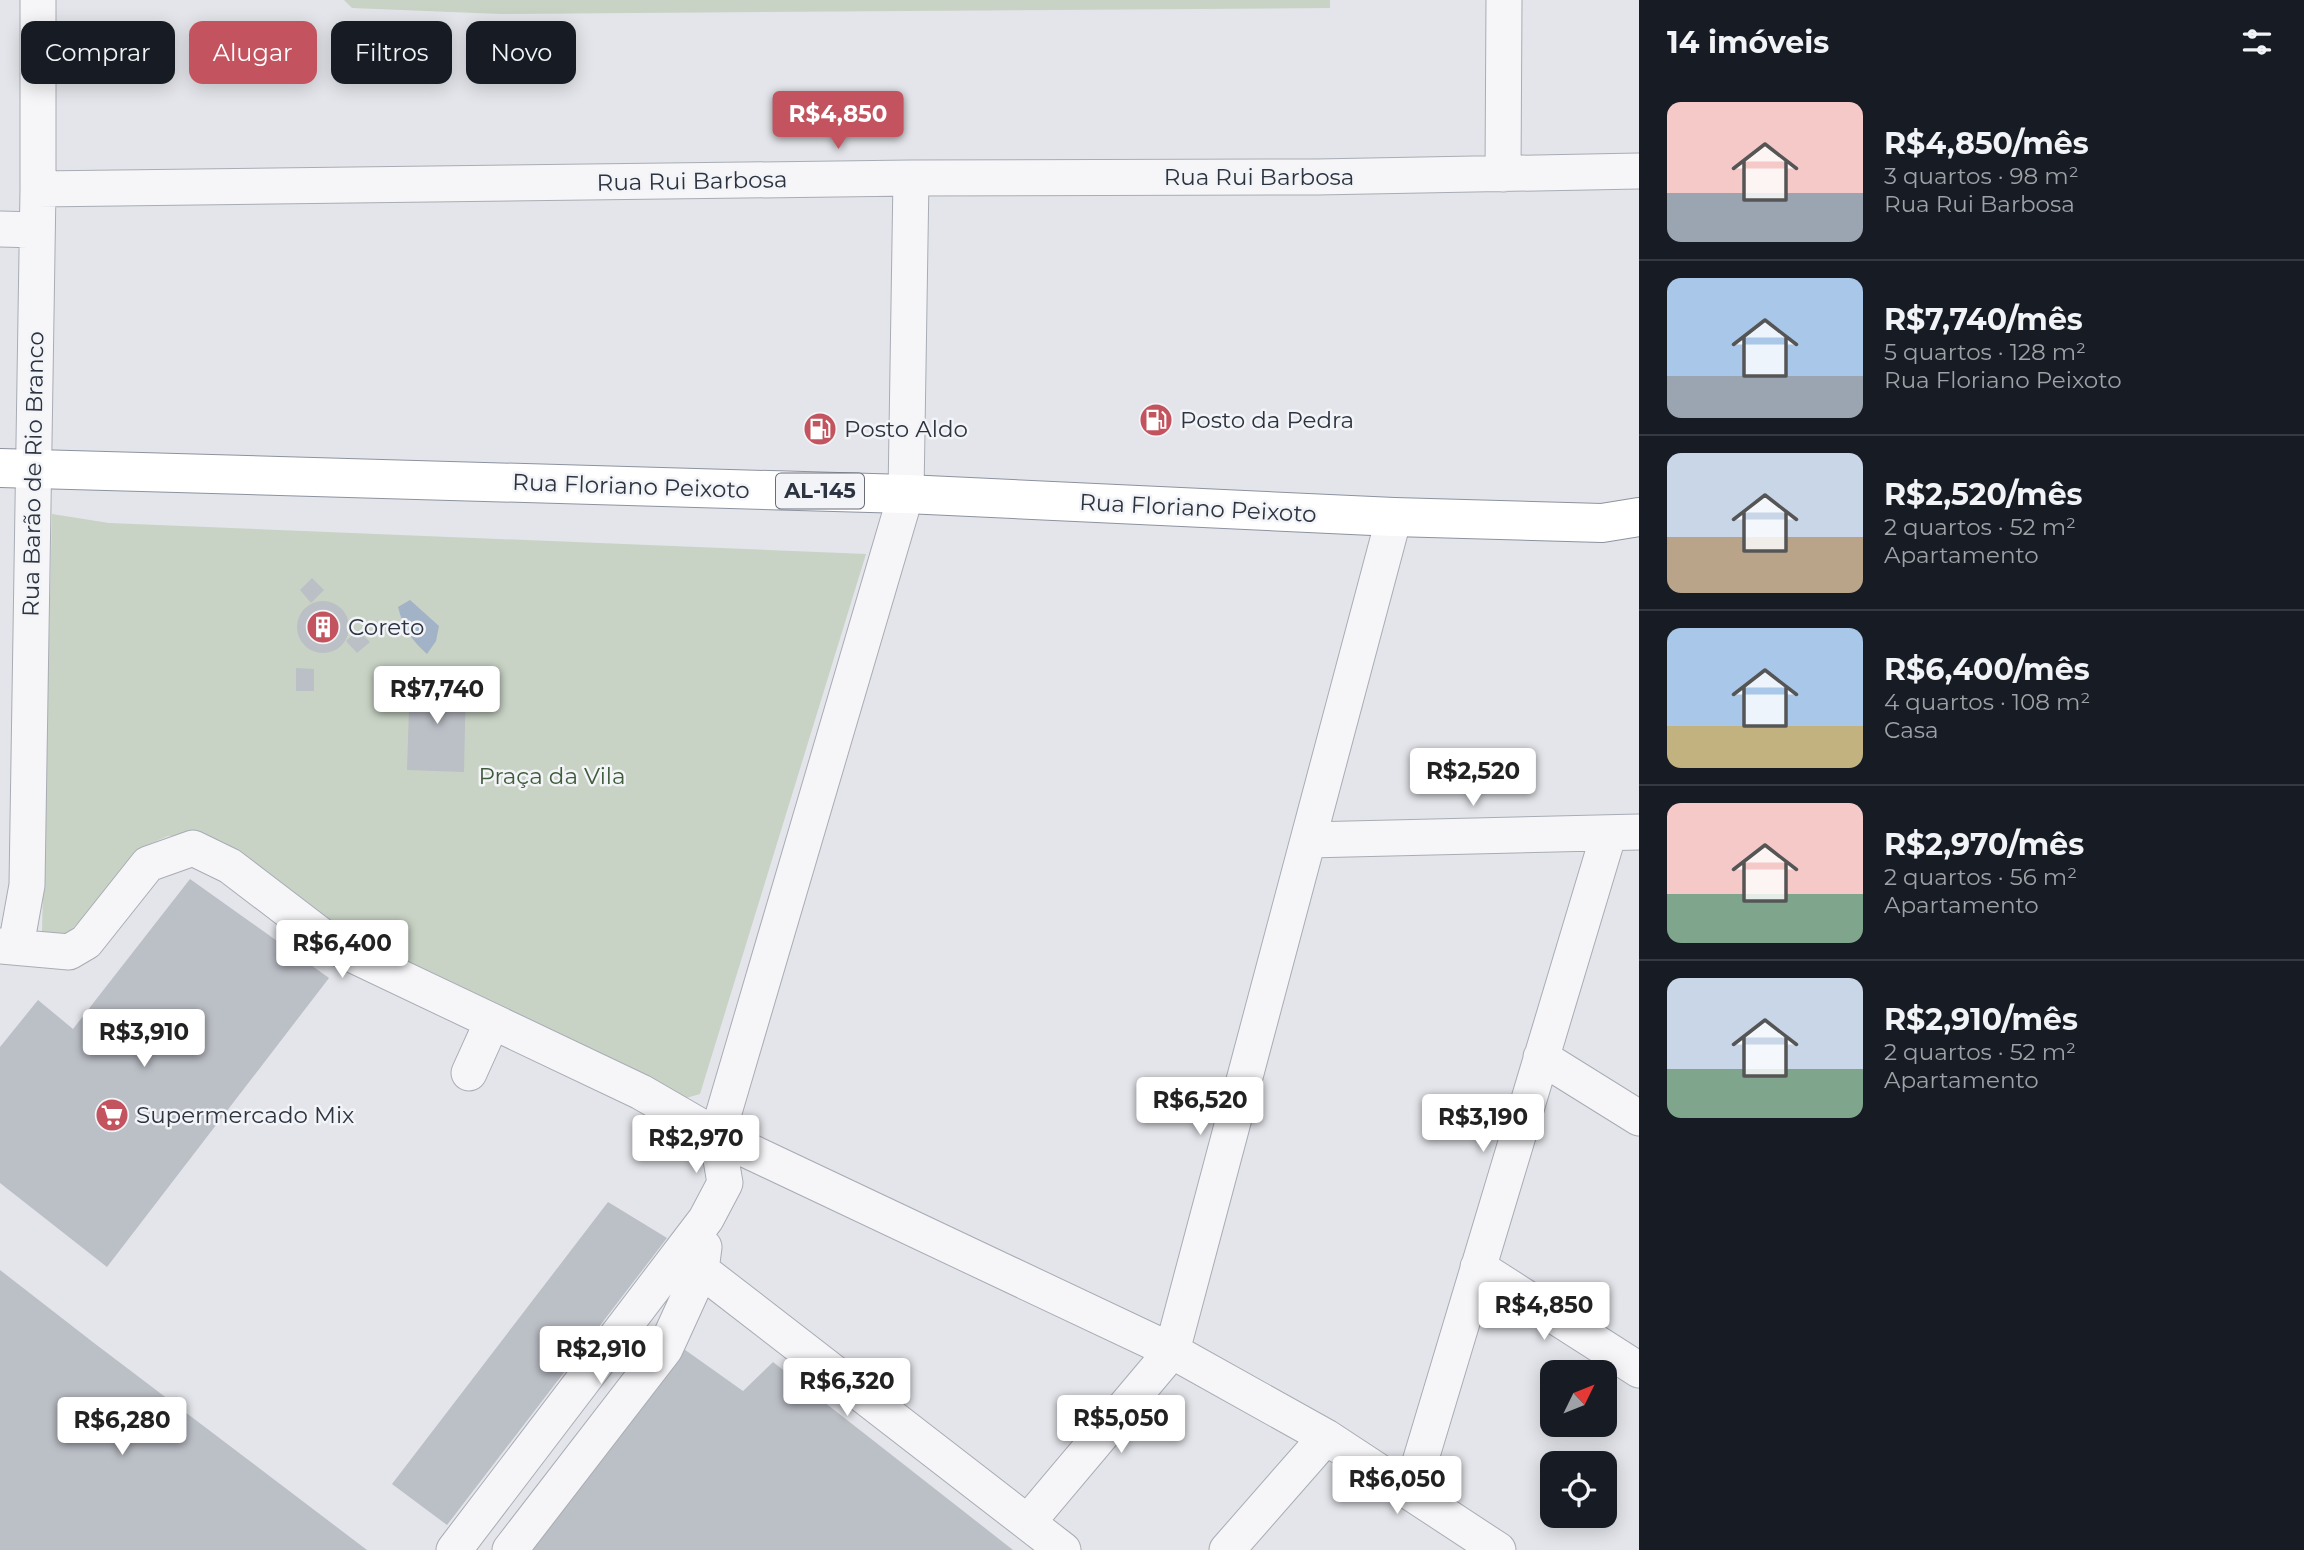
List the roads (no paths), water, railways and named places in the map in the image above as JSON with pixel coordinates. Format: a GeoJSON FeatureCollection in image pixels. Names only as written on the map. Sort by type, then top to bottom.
{"type":"FeatureCollection","features":[{"type":"Feature","properties":{"kind":"highway","name":"Rua Floriano Peixoto"},"geometry":{"type":"LineString","coordinates":[[16,468],[906,494],[1394,517],[1602,523],[1639,517]]}},
{"type":"Feature","properties":{"kind":"street","name":"Rua Barão de Rio Branco"},"geometry":{"type":"LineString","coordinates":[[8,946],[27,885],[16,468],[37,230],[38,0]]}},
{"type":"Feature","properties":{"kind":"street"},"geometry":{"type":"LineString","coordinates":[[1503,174],[1504,0]]}},
{"type":"Feature","properties":{"kind":"street","name":"Rua Rui Barbosa"},"geometry":{"type":"LineString","coordinates":[[38,189],[1639,171]]}},
{"type":"Feature","properties":{"kind":"street"},"geometry":{"type":"LineString","coordinates":[[454,1550],[706,1219],[725,1183],[717,1136],[906,494],[911,178]]}},
{"type":"Feature","properties":{"kind":"street"},"geometry":{"type":"LineString","coordinates":[[0,229],[37,230]]}},
{"type":"Feature","properties":{"kind":"street"},"geometry":{"type":"LineString","coordinates":[[1028,1522],[1172,1351],[1394,517]]}},
{"type":"Feature","properties":{"kind":"street"},"geometry":{"type":"LineString","coordinates":[[1308,840],[1624,833],[1541,1057],[1411,1492]]}},
{"type":"Feature","properties":{"kind":"street"},"geometry":{"type":"LineString","coordinates":[[8,946],[69,952],[86,942],[148,864],[193,848],[230,866],[337,947],[641,1092],[717,1136],[1172,1351],[1326,1437],[1498,1550]]}},
{"type":"Feature","properties":{"kind":"street"},"geometry":{"type":"LineString","coordinates":[[470,1073],[492,1022]]}},
{"type":"Feature","properties":{"kind":"street"},"geometry":{"type":"LineString","coordinates":[[1541,1057],[1639,1118]]}},
{"type":"Feature","properties":{"kind":"street"},"geometry":{"type":"LineString","coordinates":[[510,1550],[665,1349],[701,1270],[706,1219]]}},
{"type":"Feature","properties":{"kind":"street"},"geometry":{"type":"LineString","coordinates":[[1478,1268],[1639,1370]]}},
{"type":"Feature","properties":{"kind":"street"},"geometry":{"type":"LineString","coordinates":[[701,1270],[1063,1550]]}},
{"type":"Feature","properties":{"kind":"street"},"geometry":{"type":"LineString","coordinates":[[1227,1550],[1326,1437]]}},
{"type":"Feature","properties":{"kind":"water"},"geometry":{"type":"Polygon","coordinates":[[[410,600],[439,626],[436,641],[427,654],[409,633],[400,614],[398,607],[410,600]]]}},
{"type":"Feature","properties":{"kind":"place","name":"Posto da Pedra"},"geometry":{"type":"Point","coordinates":[1156,420]}},
{"type":"Feature","properties":{"kind":"place","name":"Posto Aldo"},"geometry":{"type":"Point","coordinates":[820,429]}},
{"type":"Feature","properties":{"kind":"place","name":"Coreto"},"geometry":{"type":"Point","coordinates":[323,627]}},
{"type":"Feature","properties":{"kind":"place","name":"Supermercado Mix"},"geometry":{"type":"Point","coordinates":[112,1115]}},
{"type":"Feature","properties":{"kind":"park label","name":"Praça da Vila"},"geometry":{"type":"Point","coordinates":[552,776]}}]}
